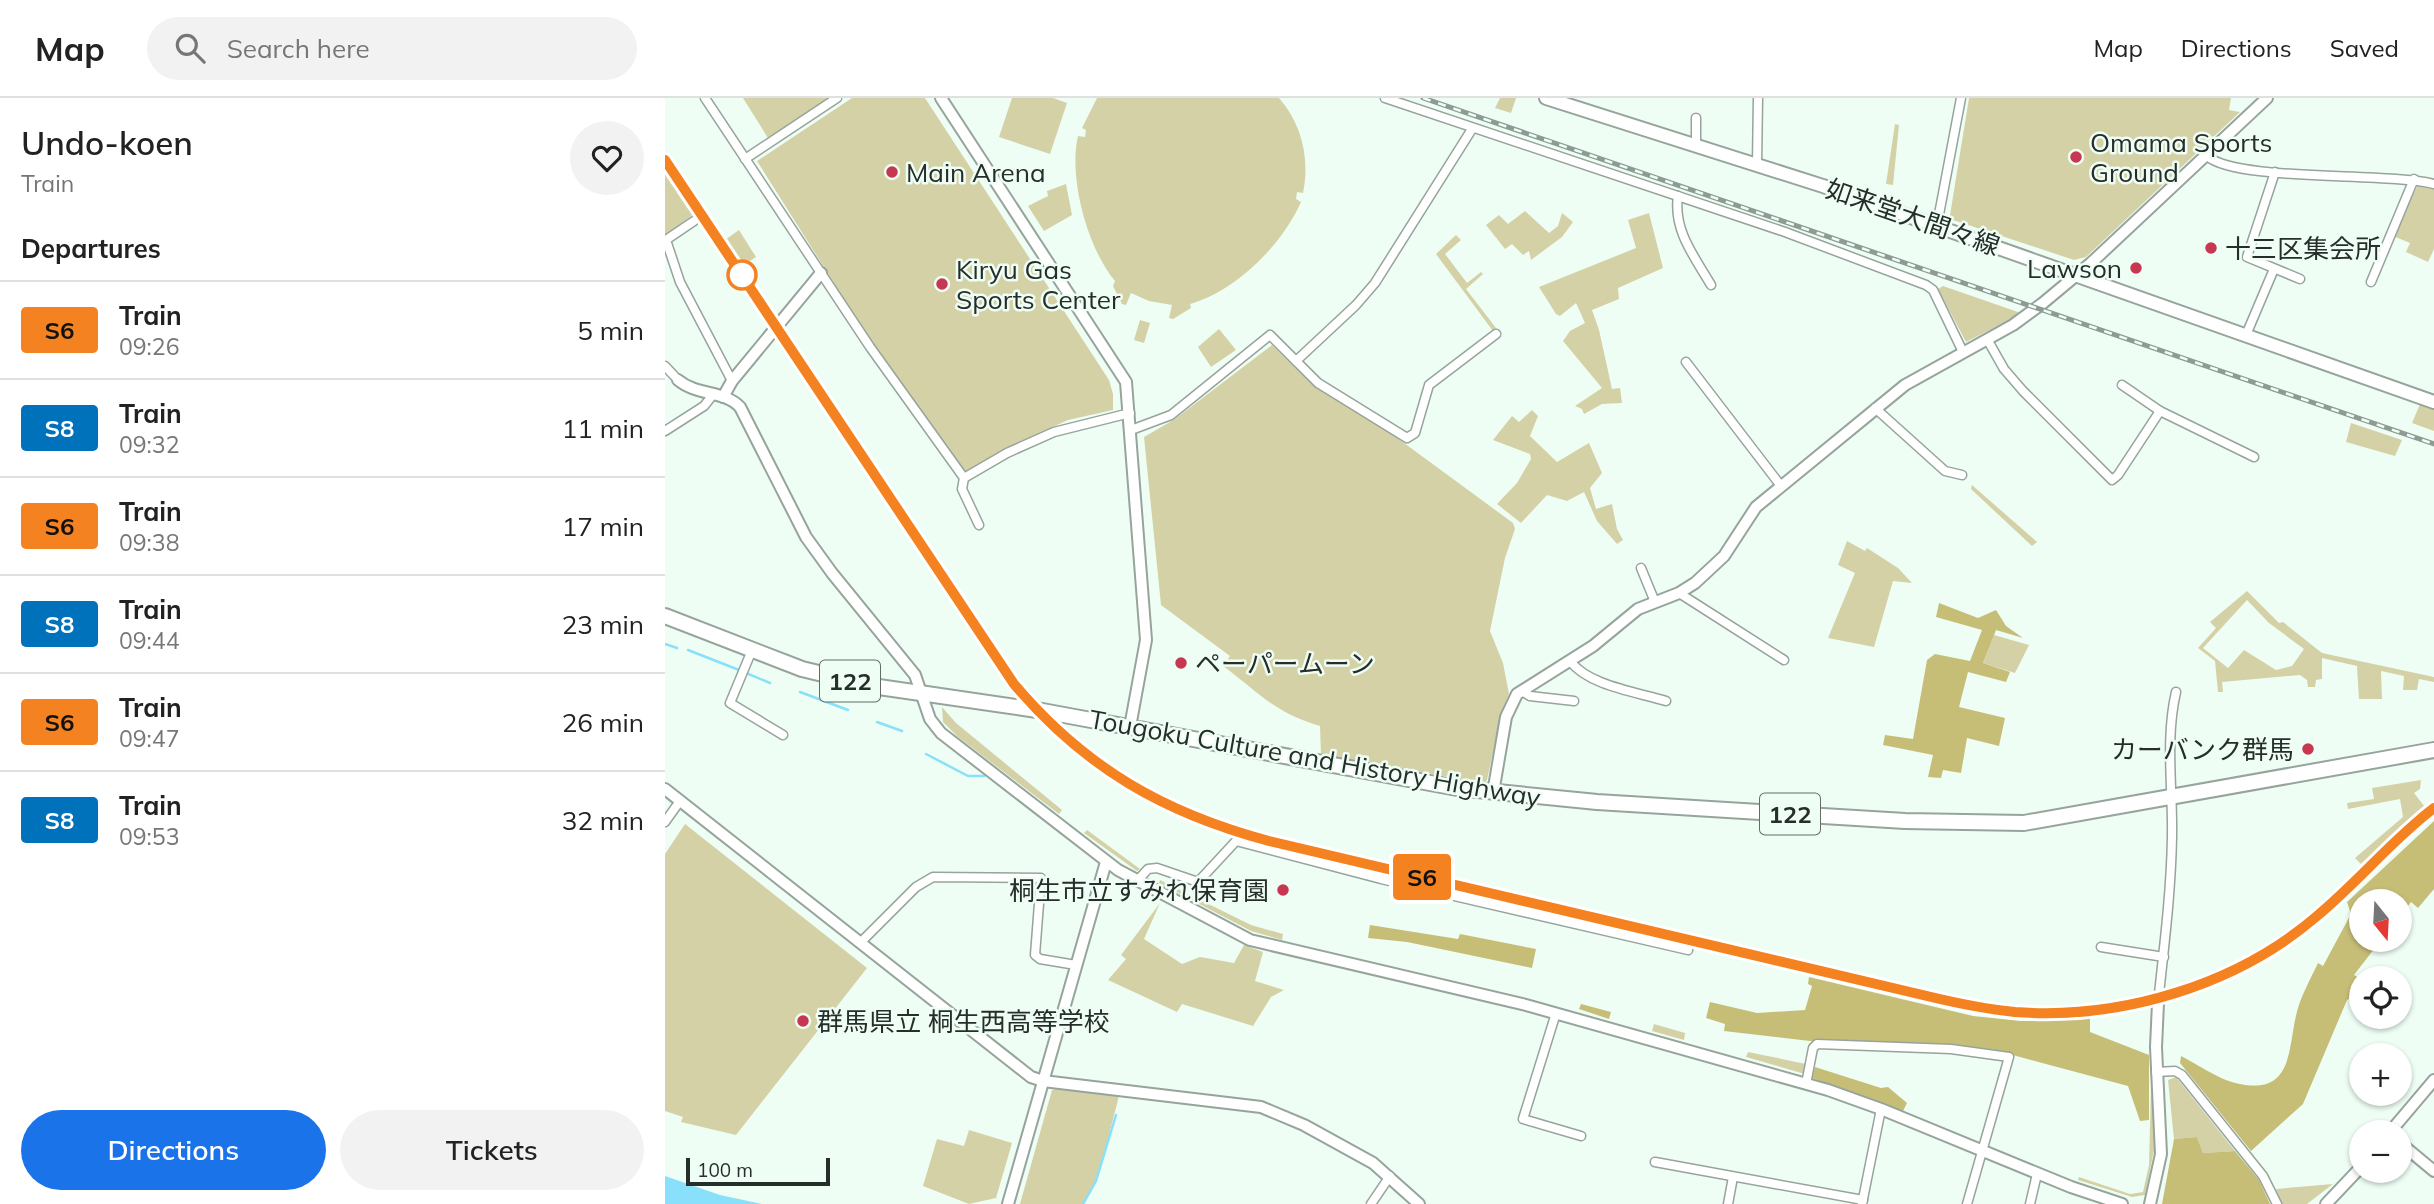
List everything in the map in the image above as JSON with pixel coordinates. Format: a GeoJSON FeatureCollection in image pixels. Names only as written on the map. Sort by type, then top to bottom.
{"type":"FeatureCollection","features":[{"type":"Feature","properties":{"kind":"highway","name":"Tougoku Culture and History Highway"},"geometry":{"type":"LineString","coordinates":[[665,616],[836,678],[1031,715],[1130,727],[1493,793],[1597,803],[1989,824],[2024,823],[2434,750]]}},
{"type":"Feature","properties":{"kind":"main road","name":"如来堂大間々線"},"geometry":{"type":"LineString","coordinates":[[1546,98],[1757,164],[1937,225],[2434,402]]}},
{"type":"Feature","properties":{"kind":"street"},"geometry":{"type":"LineString","coordinates":[[705,98],[821,273],[964,478],[962,489],[979,525]]}},
{"type":"Feature","properties":{"kind":"street"},"geometry":{"type":"LineString","coordinates":[[745,159],[837,98]]}},
{"type":"Feature","properties":{"kind":"street"},"geometry":{"type":"LineString","coordinates":[[941,98],[1123,377],[1130,413],[1146,640],[1130,727]]}},
{"type":"Feature","properties":{"kind":"street"},"geometry":{"type":"LineString","coordinates":[[1385,98],[1860,258],[1926,285],[1936,296],[1963,352]]}},
{"type":"Feature","properties":{"kind":"street"},"geometry":{"type":"LineString","coordinates":[[1757,164],[1758,98]]}},
{"type":"Feature","properties":{"kind":"street"},"geometry":{"type":"LineString","coordinates":[[1937,225],[1961,98]]}},
{"type":"Feature","properties":{"kind":"street"},"geometry":{"type":"LineString","coordinates":[[1493,793],[1506,717],[1513,699],[1602,640],[1632,612],[1679,593],[1717,564],[1751,512],[1781,486],[1905,385],[2026,316],[2077,274],[2267,98]]}},
{"type":"Feature","properties":{"kind":"street"},"geometry":{"type":"LineString","coordinates":[[1696,118],[1696,145]]}},
{"type":"Feature","properties":{"kind":"street"},"geometry":{"type":"LineString","coordinates":[[1296,361],[1356,305],[1375,282],[1472,129]]}},
{"type":"Feature","properties":{"kind":"street"},"geometry":{"type":"LineString","coordinates":[[2207,156],[2216,162],[2275,172],[2414,179],[2434,184]]}},
{"type":"Feature","properties":{"kind":"street"},"geometry":{"type":"LineString","coordinates":[[2275,172],[2246,254],[2249,258],[2299,279]]}},
{"type":"Feature","properties":{"kind":"street"},"geometry":{"type":"LineString","coordinates":[[2371,282],[2414,179]]}},
{"type":"Feature","properties":{"kind":"street"},"geometry":{"type":"LineString","coordinates":[[1678,196],[1678,221],[1682,234],[1711,285]]}},
{"type":"Feature","properties":{"kind":"street"},"geometry":{"type":"LineString","coordinates":[[694,221],[666,240],[680,282],[732,381]]}},
{"type":"Feature","properties":{"kind":"street"},"geometry":{"type":"LineString","coordinates":[[2246,335],[2274,269]]}},
{"type":"Feature","properties":{"kind":"street"},"geometry":{"type":"LineString","coordinates":[[665,431],[718,396],[821,273]]}},
{"type":"Feature","properties":{"kind":"street"},"geometry":{"type":"LineString","coordinates":[[1131,430],[1171,415],[1270,335],[1318,383],[1407,438],[1415,433],[1429,385],[1496,334]]}},
{"type":"Feature","properties":{"kind":"street"},"geometry":{"type":"LineString","coordinates":[[1987,339],[2004,369],[2023,391],[2112,480],[2160,411]]}},
{"type":"Feature","properties":{"kind":"street"},"geometry":{"type":"LineString","coordinates":[[1686,362],[1781,486]]}},
{"type":"Feature","properties":{"kind":"street"},"geometry":{"type":"LineString","coordinates":[[665,366],[678,380],[694,391],[718,396],[740,407],[816,551],[915,675],[930,719],[949,741],[1106,862],[1137,881],[1260,944],[1556,1013],[1806,1084],[1881,1109],[2037,1174],[2122,1204]]}},
{"type":"Feature","properties":{"kind":"street"},"geometry":{"type":"LineString","coordinates":[[2122,385],[2160,411],[2254,457]]}},
{"type":"Feature","properties":{"kind":"street"},"geometry":{"type":"LineString","coordinates":[[1875,408],[1945,471],[1962,475]]}},
{"type":"Feature","properties":{"kind":"street"},"geometry":{"type":"LineString","coordinates":[[964,478],[1007,453],[1054,432],[1130,413]]}},
{"type":"Feature","properties":{"kind":"street"},"geometry":{"type":"LineString","coordinates":[[1641,568],[1655,602]]}},
{"type":"Feature","properties":{"kind":"street"},"geometry":{"type":"LineString","coordinates":[[1679,593],[1784,660]]}},
{"type":"Feature","properties":{"kind":"street"},"geometry":{"type":"LineString","coordinates":[[753,650],[730,704],[783,735]]}},
{"type":"Feature","properties":{"kind":"street"},"geometry":{"type":"LineString","coordinates":[[1570,661],[1579,671],[1599,680],[1666,701]]}},
{"type":"Feature","properties":{"kind":"street"},"geometry":{"type":"LineString","coordinates":[[1522,691],[1530,696],[1574,701]]}},
{"type":"Feature","properties":{"kind":"street"},"geometry":{"type":"LineString","coordinates":[[2150,1204],[2161,1154],[2157,1072],[2158,1003],[2164,957],[2173,797],[2170,724],[2176,692]]}},
{"type":"Feature","properties":{"kind":"street"},"geometry":{"type":"LineString","coordinates":[[665,789],[1028,1075],[1043,1081],[1261,1107],[1304,1125],[1390,1176],[1419,1204]]}},
{"type":"Feature","properties":{"kind":"street"},"geometry":{"type":"LineString","coordinates":[[665,822],[680,801]]}},
{"type":"Feature","properties":{"kind":"street"},"geometry":{"type":"LineString","coordinates":[[1137,881],[1148,869],[1157,867],[1196,883],[1236,841],[1688,950]]}},
{"type":"Feature","properties":{"kind":"street"},"geometry":{"type":"LineString","coordinates":[[1008,1204],[1106,862]]}},
{"type":"Feature","properties":{"kind":"street"},"geometry":{"type":"LineString","coordinates":[[861,942],[916,887],[933,877],[1041,878],[1035,955],[1039,959],[1076,965]]}},
{"type":"Feature","properties":{"kind":"street"},"geometry":{"type":"LineString","coordinates":[[2101,947],[2164,957]]}},
{"type":"Feature","properties":{"kind":"street"},"geometry":{"type":"LineString","coordinates":[[1556,1013],[1523,1119],[1581,1136]]}},
{"type":"Feature","properties":{"kind":"street"},"geometry":{"type":"LineString","coordinates":[[1806,1084],[1817,1044],[1951,1048],[2009,1057],[1967,1204]]}},
{"type":"Feature","properties":{"kind":"street"},"geometry":{"type":"LineString","coordinates":[[2157,1072],[2175,1070],[2182,1075],[2263,1176],[2277,1204]]}},
{"type":"Feature","properties":{"kind":"street"},"geometry":{"type":"LineString","coordinates":[[2400,1120],[2434,1080]]}},
{"type":"Feature","properties":{"kind":"street"},"geometry":{"type":"LineString","coordinates":[[1655,1162],[1863,1202],[1881,1109]]}},
{"type":"Feature","properties":{"kind":"street"},"geometry":{"type":"LineString","coordinates":[[2412,1153],[2434,1171]]}},
{"type":"Feature","properties":{"kind":"street"},"geometry":{"type":"LineString","coordinates":[[2030,1204],[2037,1174]]}},
{"type":"Feature","properties":{"kind":"street"},"geometry":{"type":"LineString","coordinates":[[1371,1204],[1390,1176]]}},
{"type":"Feature","properties":{"kind":"street"},"geometry":{"type":"LineString","coordinates":[[1728,1204],[1733,1177]]}},
{"type":"Feature","properties":{"kind":"street"},"geometry":{"type":"LineString","coordinates":[[2326,1204],[2349,1180]]}},
{"type":"Feature","properties":{"kind":"shaded area"},"geometry":{"type":"Polygon","coordinates":[[[743,98],[829,98],[768,138],[743,98]]]}},
{"type":"Feature","properties":{"kind":"shaded area","name":"Kiryu Gas Sports Center"},"geometry":{"type":"Polygon","coordinates":[[[852,98],[925,98],[1109,380],[1113,394],[1113,410],[1068,420],[1004,449],[963,473],[873,345],[757,161],[852,98]]]}},
{"type":"Feature","properties":{"kind":"shaded area"},"geometry":{"type":"Polygon","coordinates":[[[1012,98],[1053,98],[1067,103],[1050,154],[999,137],[1012,98]]]}},
{"type":"Feature","properties":{"kind":"shaded area"},"geometry":{"type":"Polygon","coordinates":[[[1097,98],[1279,98],[1299,131],[1305,155],[1305,180],[1303,193],[1297,192],[1296,199],[1301,202],[1293,218],[1270,250],[1256,264],[1224,289],[1190,304],[1191,308],[1173,319],[1169,318],[1172,305],[1149,301],[1131,293],[1126,305],[1122,304],[1113,286],[1115,281],[1096,251],[1089,232],[1078,192],[1076,153],[1078,136],[1085,137],[1086,130],[1082,128],[1097,98]]]}},
{"type":"Feature","properties":{"kind":"shaded area"},"geometry":{"type":"Polygon","coordinates":[[[1500,98],[1516,98],[1511,113],[1495,108],[1500,98]]]}},
{"type":"Feature","properties":{"kind":"shaded area","name":"Omama Sports Ground"},"geometry":{"type":"Polygon","coordinates":[[[1969,98],[2231,98],[2229,110],[2240,112],[2086,257],[2074,260],[1953,220],[1950,215],[1969,98]]]}},
{"type":"Feature","properties":{"kind":"shaded area"},"geometry":{"type":"Polygon","coordinates":[[[1895,124],[1899,125],[1893,185],[1886,184],[1895,124]]]}},
{"type":"Feature","properties":{"kind":"shaded area"},"geometry":{"type":"Polygon","coordinates":[[[665,170],[694,214],[665,235],[665,170]]]}},
{"type":"Feature","properties":{"kind":"shaded area"},"geometry":{"type":"Polygon","coordinates":[[[1066,184],[1072,215],[1044,231],[1028,206],[1048,196],[1047,191],[1066,184]]]}},
{"type":"Feature","properties":{"kind":"shaded area"},"geometry":{"type":"Polygon","coordinates":[[[2418,185],[2434,188],[2434,249],[2428,262],[2406,252],[2410,243],[2393,236],[2418,185]]]}},
{"type":"Feature","properties":{"kind":"shaded area"},"geometry":{"type":"Polygon","coordinates":[[[1525,211],[1549,233],[1558,226],[1562,213],[1573,222],[1562,237],[1531,260],[1529,251],[1523,255],[1512,244],[1505,249],[1486,225],[1499,215],[1508,224],[1525,211]]]}},
{"type":"Feature","properties":{"kind":"shaded area"},"geometry":{"type":"Polygon","coordinates":[[[1649,213],[1663,268],[1618,288],[1619,299],[1592,310],[1612,389],[1620,388],[1622,403],[1602,404],[1584,414],[1582,409],[1575,406],[1602,388],[1563,341],[1570,331],[1585,323],[1576,303],[1560,316],[1556,314],[1539,287],[1636,248],[1628,220],[1649,213]]]}},
{"type":"Feature","properties":{"kind":"shaded area"},"geometry":{"type":"Polygon","coordinates":[[[739,230],[756,257],[742,266],[725,240],[739,230]]]}},
{"type":"Feature","properties":{"kind":"shaded area"},"geometry":{"type":"Polygon","coordinates":[[[1456,235],[1461,240],[1445,254],[1467,283],[1481,272],[1483,274],[1466,289],[1496,328],[1493,331],[1436,254],[1456,235]]]}},
{"type":"Feature","properties":{"kind":"shaded area"},"geometry":{"type":"Polygon","coordinates":[[[1943,286],[2023,313],[1966,342],[1938,289],[1943,286]]]}},
{"type":"Feature","properties":{"kind":"shaded area"},"geometry":{"type":"Polygon","coordinates":[[[1140,320],[1150,323],[1144,343],[1134,340],[1140,320]]]}},
{"type":"Feature","properties":{"kind":"shaded area"},"geometry":{"type":"Polygon","coordinates":[[[1219,329],[1236,350],[1211,367],[1198,347],[1219,329]]]}},
{"type":"Feature","properties":{"kind":"shaded area"},"geometry":{"type":"Polygon","coordinates":[[[1272,345],[1312,384],[1385,429],[1513,523],[1515,529],[1505,558],[1490,631],[1503,663],[1509,694],[1502,710],[1487,780],[1484,783],[1321,755],[1320,726],[1290,715],[1258,694],[1223,666],[1230,656],[1161,605],[1144,437],[1175,419],[1272,345]]]}},
{"type":"Feature","properties":{"kind":"shaded area"},"geometry":{"type":"Polygon","coordinates":[[[2420,404],[2434,408],[2434,431],[2412,423],[2420,404]]]}},
{"type":"Feature","properties":{"kind":"shaded area"},"geometry":{"type":"Polygon","coordinates":[[[1532,410],[1538,416],[1530,436],[1557,462],[1589,443],[1602,473],[1590,488],[1596,509],[1612,504],[1617,529],[1623,540],[1617,544],[1597,521],[1584,492],[1567,501],[1547,495],[1521,523],[1497,504],[1517,483],[1531,459],[1530,454],[1493,440],[1512,416],[1519,422],[1532,410]]]}},
{"type":"Feature","properties":{"kind":"shaded area"},"geometry":{"type":"Polygon","coordinates":[[[2351,423],[2402,440],[2395,456],[2346,442],[2351,423]]]}},
{"type":"Feature","properties":{"kind":"shaded area"},"geometry":{"type":"Polygon","coordinates":[[[1972,485],[2037,542],[2032,546],[1971,489],[1972,485]]]}},
{"type":"Feature","properties":{"kind":"shaded area"},"geometry":{"type":"Polygon","coordinates":[[[1847,541],[1865,551],[1867,548],[1898,568],[1912,583],[1893,581],[1874,647],[1828,638],[1855,573],[1838,565],[1847,541]]]}},
{"type":"Feature","properties":{"kind":"shaded area"},"geometry":{"type":"Polygon","coordinates":[[[2247,591],[2279,623],[2283,622],[2322,653],[2434,677],[2434,682],[2419,679],[2417,690],[2403,690],[2404,676],[2381,671],[2382,699],[2359,699],[2357,666],[2322,658],[2322,679],[2316,680],[2315,687],[2308,687],[2307,680],[2300,675],[2222,682],[2223,692],[2218,692],[2215,661],[2198,648],[2216,628],[2210,622],[2247,591]],[[2247,600],[2203,648],[2228,668],[2244,650],[2276,670],[2292,666],[2304,649],[2269,623],[2247,600]]]}},
{"type":"Feature","properties":{"kind":"shaded area"},"geometry":{"type":"Polygon","coordinates":[[[1939,603],[1978,618],[1996,610],[2006,626],[2023,638],[1996,630],[1983,663],[2010,672],[2006,682],[1968,672],[1959,707],[2005,718],[1999,746],[1967,738],[1961,773],[1943,770],[1941,778],[1928,777],[1933,755],[1883,745],[1885,735],[1913,739],[1927,660],[1935,654],[1970,661],[1982,630],[1936,617],[1939,603]]]}},
{"type":"Feature","properties":{"kind":"shaded area"},"geometry":{"type":"Polygon","coordinates":[[[1994,635],[2029,645],[2015,673],[1983,663],[1994,635]]]}},
{"type":"Feature","properties":{"kind":"shaded area"},"geometry":{"type":"Polygon","coordinates":[[[942,707],[956,723],[1062,810],[1059,814],[958,737],[943,722],[942,707]]]}},
{"type":"Feature","properties":{"kind":"shaded area"},"geometry":{"type":"Polygon","coordinates":[[[2421,780],[2420,789],[2414,793],[2425,807],[2361,864],[2355,858],[2403,817],[2400,799],[2348,809],[2347,803],[2374,799],[2372,788],[2421,780]]]}},
{"type":"Feature","properties":{"kind":"shaded area"},"geometry":{"type":"Polygon","coordinates":[[[2434,821],[2434,889],[2418,908],[2412,903],[2412,889],[2361,889],[2434,821]]]}},
{"type":"Feature","properties":{"kind":"shaded area"},"geometry":{"type":"Polygon","coordinates":[[[685,824],[867,968],[736,1135],[681,1122],[683,1117],[665,1111],[665,854],[685,824]]]}},
{"type":"Feature","properties":{"kind":"shaded area"},"geometry":{"type":"Polygon","coordinates":[[[1087,830],[1140,869],[1137,871],[1084,833],[1087,830]]]}},
{"type":"Feature","properties":{"kind":"shaded area"},"geometry":{"type":"Polygon","coordinates":[[[1160,880],[1251,925],[1283,934],[1282,940],[1251,931],[1159,883],[1160,880]]]}},
{"type":"Feature","properties":{"kind":"shaded area"},"geometry":{"type":"Polygon","coordinates":[[[1160,903],[1144,939],[1182,964],[1200,957],[1234,963],[1244,945],[1263,952],[1255,981],[1284,990],[1271,997],[1253,1026],[1182,1004],[1177,1012],[1108,980],[1126,959],[1121,955],[1160,903]]]}},
{"type":"Feature","properties":{"kind":"shaded area"},"geometry":{"type":"Polygon","coordinates":[[[2349,918],[2349,952],[2372,952],[2361,966],[2349,966],[2349,999],[2303,1104],[2251,1151],[2180,1063],[2181,1056],[2233,1082],[2258,1085],[2271,1082],[2286,1064],[2298,1008],[2318,963],[2323,966],[2349,918]]]}},
{"type":"Feature","properties":{"kind":"shaded area"},"geometry":{"type":"Polygon","coordinates":[[[1370,925],[1458,939],[1460,934],[1536,949],[1532,968],[1407,942],[1368,938],[1370,925]]]}},
{"type":"Feature","properties":{"kind":"shaded area"},"geometry":{"type":"Polygon","coordinates":[[[1809,977],[1973,1016],[2021,1021],[2090,1018],[2090,1032],[2149,1055],[2149,1120],[2140,1121],[2128,1086],[1990,1049],[1810,1041],[1724,1031],[1725,1024],[1706,1018],[1710,1002],[1757,1013],[1805,1010],[1812,986],[1808,984],[1809,977]]]}},
{"type":"Feature","properties":{"kind":"shaded area"},"geometry":{"type":"Polygon","coordinates":[[[1581,1004],[1611,1012],[1609,1019],[1579,1009],[1581,1004]]]}},
{"type":"Feature","properties":{"kind":"shaded area"},"geometry":{"type":"Polygon","coordinates":[[[1654,1024],[1685,1033],[1684,1040],[1652,1031],[1654,1024]]]}},
{"type":"Feature","properties":{"kind":"shaded area"},"geometry":{"type":"Polygon","coordinates":[[[1748,1052],[1806,1064],[1805,1074],[1746,1057],[1748,1052]]]}},
{"type":"Feature","properties":{"kind":"shaded area"},"geometry":{"type":"Polygon","coordinates":[[[1815,1067],[1881,1088],[1888,1087],[1907,1103],[1903,1111],[1812,1078],[1815,1067]]]}},
{"type":"Feature","properties":{"kind":"shaded area"},"geometry":{"type":"Polygon","coordinates":[[[2176,1077],[2235,1151],[2203,1153],[2197,1137],[2174,1139],[2168,1080],[2176,1077]]]}},
{"type":"Feature","properties":{"kind":"shaded area"},"geometry":{"type":"Polygon","coordinates":[[[2151,1086],[2156,1140],[2145,1195],[2132,1197],[2078,1180],[2079,1177],[2130,1194],[2143,1192],[2149,1165],[2151,1086]]]}},
{"type":"Feature","properties":{"kind":"shaded area"},"geometry":{"type":"Polygon","coordinates":[[[1052,1090],[1119,1096],[1097,1181],[1084,1204],[1020,1204],[1052,1090]]]}},
{"type":"Feature","properties":{"kind":"shaded area"},"geometry":{"type":"Polygon","coordinates":[[[969,1130],[1012,1143],[996,1198],[969,1204],[923,1186],[937,1139],[964,1146],[969,1130]]]}},
{"type":"Feature","properties":{"kind":"shaded area"},"geometry":{"type":"Polygon","coordinates":[[[2197,1137],[2203,1153],[2235,1151],[2259,1180],[2270,1204],[2162,1204],[2174,1139],[2197,1137]]]}},
{"type":"Feature","properties":{"kind":"shaded area"},"geometry":{"type":"Polygon","coordinates":[[[2333,1184],[2307,1204],[2282,1204],[2276,1189],[2333,1184]]]}},
{"type":"Feature","properties":{"kind":"water"},"geometry":{"type":"Polygon","coordinates":[[[665,1176],[720,1195],[762,1204],[665,1204],[665,1176]]]}},
{"type":"Feature","properties":{"kind":"waterway"},"geometry":{"type":"LineString","coordinates":[[665,644],[677,648]]}},
{"type":"Feature","properties":{"kind":"waterway"},"geometry":{"type":"LineString","coordinates":[[688,650],[739,670]]}},
{"type":"Feature","properties":{"kind":"waterway"},"geometry":{"type":"LineString","coordinates":[[746,673],[770,683]]}},
{"type":"Feature","properties":{"kind":"waterway"},"geometry":{"type":"LineString","coordinates":[[800,692],[848,710]]}},
{"type":"Feature","properties":{"kind":"waterway"},"geometry":{"type":"LineString","coordinates":[[877,722],[902,731]]}},
{"type":"Feature","properties":{"kind":"waterway"},"geometry":{"type":"LineString","coordinates":[[926,754],[968,776],[984,776]]}},
{"type":"Feature","properties":{"kind":"waterway"},"geometry":{"type":"LineString","coordinates":[[1083,1204],[1096,1181],[1116,1115]]}},
{"type":"Feature","properties":{"kind":"railway"},"geometry":{"type":"LineString","coordinates":[[1423,98],[2434,444]]}},
{"type":"Feature","properties":{"kind":"railway"},"geometry":{"type":"LineString","coordinates":[[665,161],[1014,684],[1075,746],[1107,770],[1141,791],[1213,823],[1296,847],[1927,997],[2004,1011],[2055,1013],[2096,1010],[2175,993],[2214,979],[2251,961],[2317,916],[2434,808]]}},
{"type":"Feature","properties":{"kind":"train","name":"S6"},"geometry":{"type":"LineString","coordinates":[[665,160],[1014,684],[1050,724],[1097,764],[1157,801],[1199,820],[1269,841],[1927,996],[1987,1009],[2047,1013],[2120,1006],[2159,998],[2237,968],[2265,953],[2316,918],[2434,808]]}},
{"type":"Feature","properties":{"kind":"place","name":"Omama Sports Ground"},"geometry":{"type":"Point","coordinates":[2076,157]}},
{"type":"Feature","properties":{"kind":"place","name":"Main Arena"},"geometry":{"type":"Point","coordinates":[892,172]}},
{"type":"Feature","properties":{"kind":"place","name":"十三区集会所"},"geometry":{"type":"Point","coordinates":[2211,248]}},
{"type":"Feature","properties":{"kind":"place","name":"Lawson"},"geometry":{"type":"Point","coordinates":[2136,268]}},
{"type":"Feature","properties":{"kind":"place","name":"Kiryu Gas Sports Center"},"geometry":{"type":"Point","coordinates":[942,284]}},
{"type":"Feature","properties":{"kind":"place","name":"ペーパームーン"},"geometry":{"type":"Point","coordinates":[1181,663]}},
{"type":"Feature","properties":{"kind":"place","name":"カーバンク群馬"},"geometry":{"type":"Point","coordinates":[2308,749]}},
{"type":"Feature","properties":{"kind":"place","name":"桐生市立すみれ保育園"},"geometry":{"type":"Point","coordinates":[1283,890]}},
{"type":"Feature","properties":{"kind":"place","name":"群馬県立 桐生西高等学校"},"geometry":{"type":"Point","coordinates":[803,1021]}}]}
